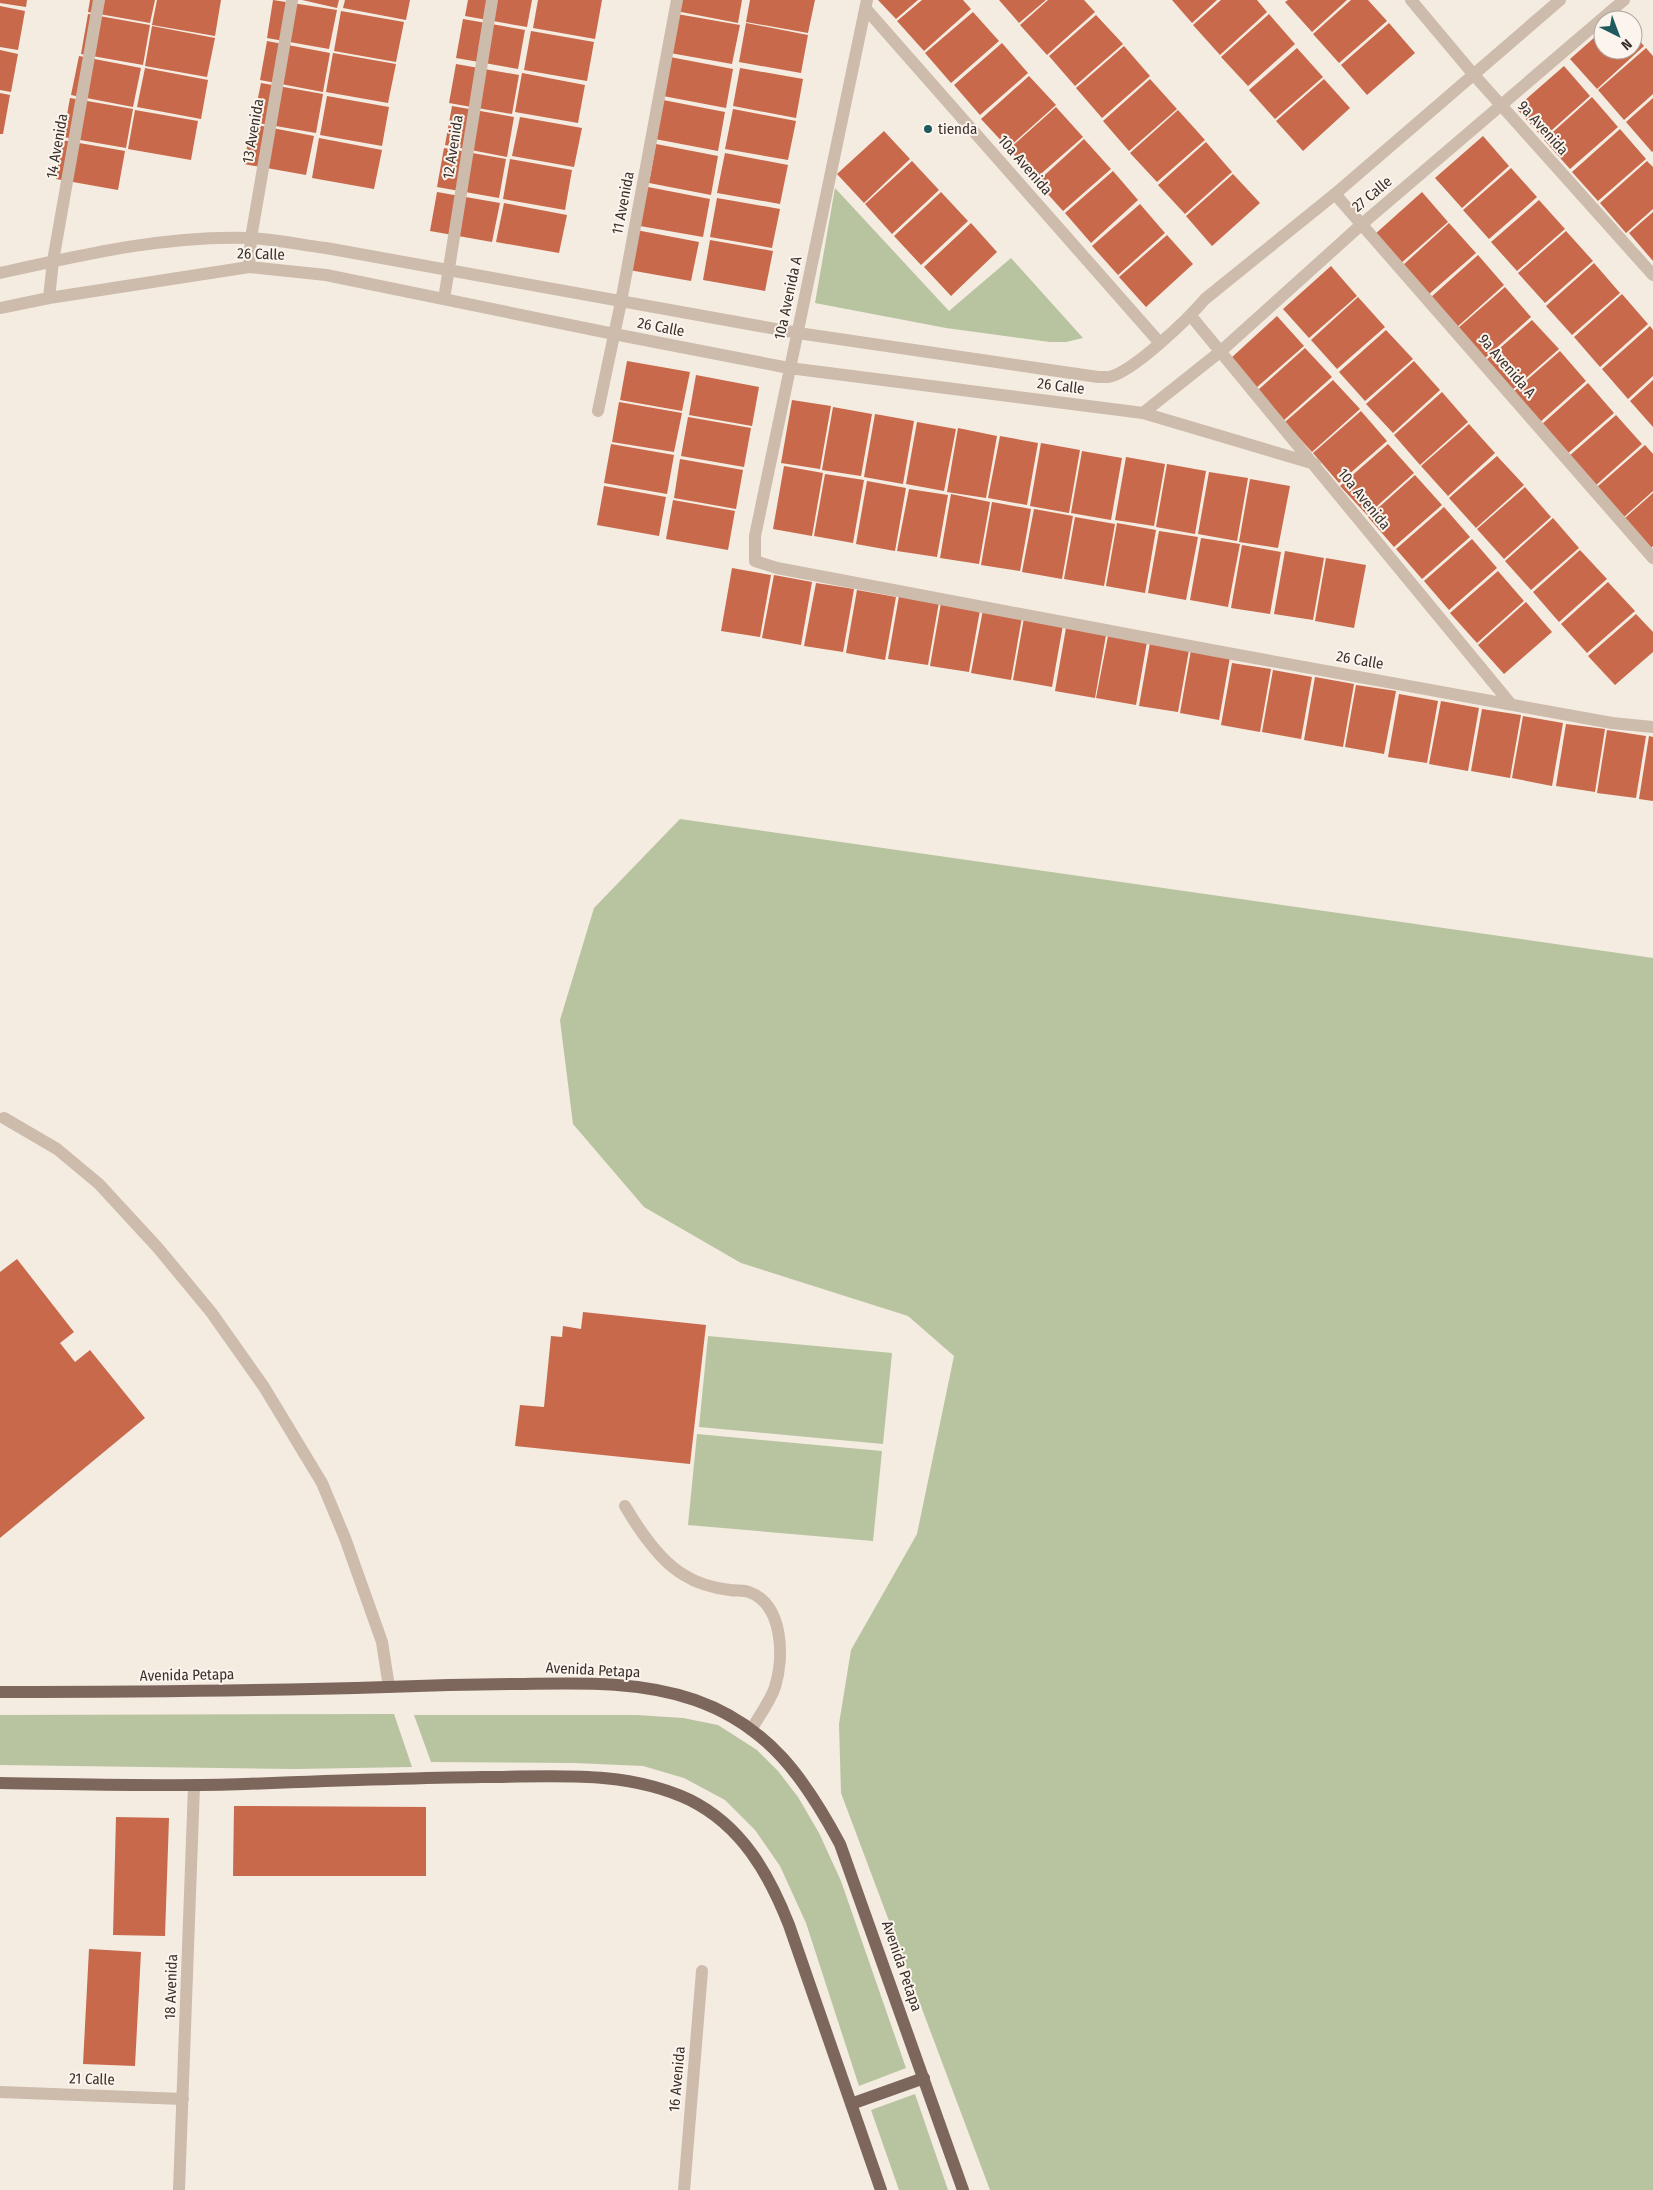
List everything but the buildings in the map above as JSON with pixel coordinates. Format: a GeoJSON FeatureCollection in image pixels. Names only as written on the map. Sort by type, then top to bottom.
{"type":"FeatureCollection","features":[{"type":"Feature","properties":{"kind":"main road","name":"Avenida Petapa"},"geometry":{"type":"LineString","coordinates":[[0,1692],[145,1692],[560,1683],[627,1686],[670,1693],[696,1700],[727,1715],[777,1750],[799,1775],[822,1809],[840,1844],[963,2190]]}},
{"type":"Feature","properties":{"kind":"main road"},"geometry":{"type":"LineString","coordinates":[[0,1783],[194,1786],[427,1778],[607,1777],[638,1782],[692,1801],[714,1816],[742,1841],[764,1870],[776,1893],[789,1925],[881,2190]]}},
{"type":"Feature","properties":{"kind":"main road"},"geometry":{"type":"LineString","coordinates":[[850,2104],[924,2078]]}},
{"type":"Feature","properties":{"kind":"street","name":"14 Avenida"},"geometry":{"type":"LineString","coordinates":[[49,298],[53,261],[99,0]]}},
{"type":"Feature","properties":{"kind":"street","name":"13 Avenida"},"geometry":{"type":"LineString","coordinates":[[249,267],[251,238],[292,0]]}},
{"type":"Feature","properties":{"kind":"street","name":"12 Avenida"},"geometry":{"type":"LineString","coordinates":[[444,299],[492,0]]}},
{"type":"Feature","properties":{"kind":"street","name":"11 Avenida"},"geometry":{"type":"LineString","coordinates":[[598,411],[621,302],[677,0]]}},
{"type":"Feature","properties":{"kind":"street","name":"9a Avenida"},"geometry":{"type":"LineString","coordinates":[[1412,0],[1474,75],[1653,275]]}},
{"type":"Feature","properties":{"kind":"street","name":"27 Calle"},"geometry":{"type":"LineString","coordinates":[[1098,377],[1111,376],[1136,362],[1191,316],[1205,300],[1233,276],[1335,194],[1560,0]]}},
{"type":"Feature","properties":{"kind":"street","name":"27 Calle"},"geometry":{"type":"LineString","coordinates":[[1143,413],[1221,351],[1362,224],[1624,0]]}},
{"type":"Feature","properties":{"kind":"street","name":"10a Avenida A"},"geometry":{"type":"LineString","coordinates":[[797,571],[777,568],[754,561],[756,536],[866,4]]}},
{"type":"Feature","properties":{"kind":"street","name":"10a Avenida"},"geometry":{"type":"LineString","coordinates":[[866,4],[1159,342]]}},
{"type":"Feature","properties":{"kind":"street","name":"9a Avenida A"},"geometry":{"type":"LineString","coordinates":[[1335,194],[1653,558]]}},
{"type":"Feature","properties":{"kind":"street","name":"26 Calle"},"geometry":{"type":"LineString","coordinates":[[0,273],[135,246],[204,239],[251,238],[326,248],[798,332],[1098,377]]}},
{"type":"Feature","properties":{"kind":"street","name":"26 Calle"},"geometry":{"type":"LineString","coordinates":[[0,308],[49,298],[249,267],[326,275],[790,368],[1143,413],[1315,464]]}},
{"type":"Feature","properties":{"kind":"street","name":"10a Avenida"},"geometry":{"type":"LineString","coordinates":[[1191,316],[1315,464],[1510,703]]}},
{"type":"Feature","properties":{"kind":"street","name":"26 Calle"},"geometry":{"type":"LineString","coordinates":[[797,571],[1211,650],[1612,722],[1653,727]]}},
{"type":"Feature","properties":{"kind":"street"},"geometry":{"type":"LineString","coordinates":[[4,1118],[57,1149],[99,1184],[158,1248],[205,1305],[264,1387],[322,1483],[345,1538],[382,1642],[388,1687]]}},
{"type":"Feature","properties":{"kind":"street"},"geometry":{"type":"LineString","coordinates":[[625,1506],[647,1539],[682,1574],[703,1585],[749,1592],[766,1603],[774,1618],[780,1637],[781,1658],[775,1687],[751,1730]]}},
{"type":"Feature","properties":{"kind":"street","name":"18 Avenida"},"geometry":{"type":"LineString","coordinates":[[179,2190],[194,1786]]}},
{"type":"Feature","properties":{"kind":"street","name":"16 Avenida"},"geometry":{"type":"LineString","coordinates":[[684,2190],[702,1971]]}},
{"type":"Feature","properties":{"kind":"street","name":"21 Calle"},"geometry":{"type":"LineString","coordinates":[[0,2092],[182,2099]]}},
{"type":"Feature","properties":{"kind":"green space"},"geometry":{"type":"Polygon","coordinates":[[[835,188],[949,311],[1011,258],[1083,338],[1066,342],[1050,342],[946,328],[815,303],[835,188]]]}},
{"type":"Feature","properties":{"kind":"green space"},"geometry":{"type":"Polygon","coordinates":[[[680,819],[1653,958],[1653,2190],[990,2190],[841,1793],[839,1724],[851,1650],[917,1534],[954,1356],[908,1316],[741,1263],[644,1207],[573,1124],[560,1020],[594,908],[680,819]]]}},
{"type":"Feature","properties":{"kind":"green space"},"geometry":{"type":"Polygon","coordinates":[[[708,1336],[892,1353],[883,1444],[699,1427],[708,1336]]]}},
{"type":"Feature","properties":{"kind":"green space"},"geometry":{"type":"Polygon","coordinates":[[[697,1434],[882,1451],[873,1541],[688,1525],[697,1434]]]}},
{"type":"Feature","properties":{"kind":"green space"},"geometry":{"type":"Polygon","coordinates":[[[394,1714],[412,1767],[296,1769],[0,1765],[0,1715],[394,1714]]]}},
{"type":"Feature","properties":{"kind":"green space"},"geometry":{"type":"Polygon","coordinates":[[[414,1715],[637,1715],[683,1718],[718,1725],[757,1750],[778,1771],[798,1797],[819,1833],[841,1881],[906,2068],[859,2086],[806,1923],[780,1866],[755,1830],[725,1800],[684,1778],[643,1766],[575,1763],[431,1762],[414,1715]]]}},
{"type":"Feature","properties":{"kind":"green space"},"geometry":{"type":"Polygon","coordinates":[[[915,2094],[948,2190],[899,2190],[871,2110],[915,2094]]]}},
{"type":"Feature","properties":{"kind":"place","name":"tienda"},"geometry":{"type":"Point","coordinates":[928,129]}}]}
